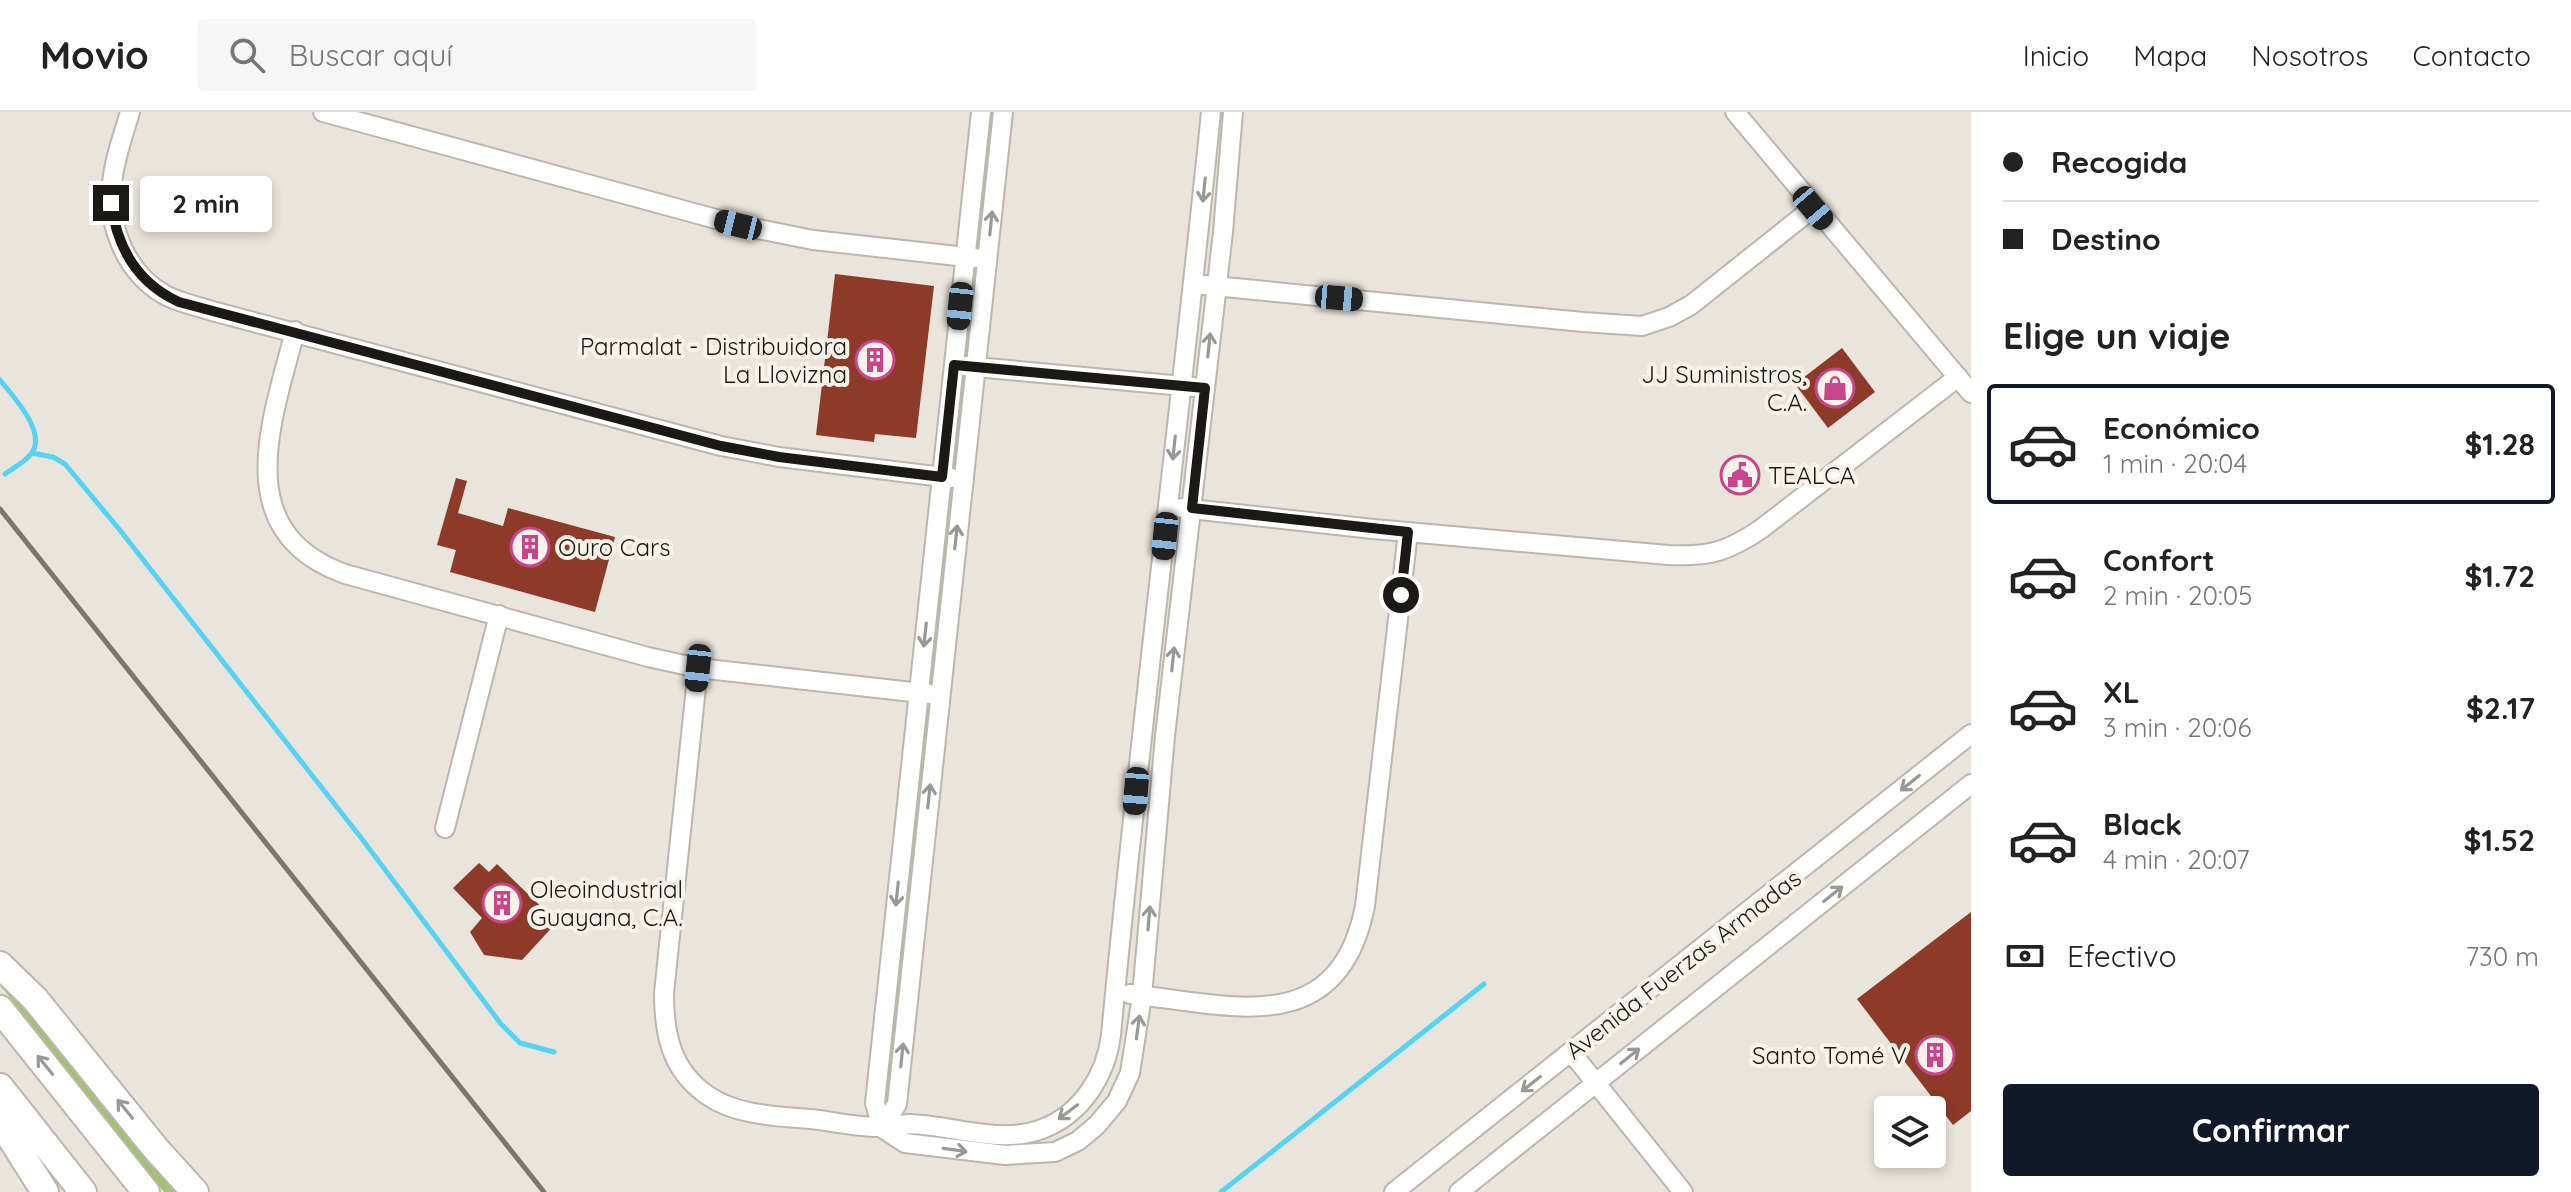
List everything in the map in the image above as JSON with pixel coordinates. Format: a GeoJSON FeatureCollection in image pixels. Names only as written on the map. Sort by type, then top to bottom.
{"type":"FeatureCollection","features":[{"type":"Feature","properties":{"kind":"highway"},"geometry":{"type":"LineString","coordinates":[[0,965],[35,999],[156,1149],[195,1192]]}},
{"type":"Feature","properties":{"kind":"highway"},"geometry":{"type":"LineString","coordinates":[[0,1009],[146,1192]]}},
{"type":"Feature","properties":{"kind":"highway"},"geometry":{"type":"LineString","coordinates":[[0,1087],[83,1192]]}},
{"type":"Feature","properties":{"kind":"highway"},"geometry":{"type":"LineString","coordinates":[[2,1125],[30,1192]]}},
{"type":"Feature","properties":{"kind":"highway"},"geometry":{"type":"LineString","coordinates":[[2,1125],[45,1192]]}},
{"type":"Feature","properties":{"kind":"highway"},"geometry":{"type":"LineString","coordinates":[[176,1169],[208,1192]]}},
{"type":"Feature","properties":{"kind":"street"},"geometry":{"type":"LineString","coordinates":[[130,112],[114,167],[111,203],[118,237],[137,273],[164,295],[179,302],[721,446],[779,457],[963,479]]}},
{"type":"Feature","properties":{"kind":"street"},"geometry":{"type":"LineString","coordinates":[[323,112],[738,225],[813,240],[987,259]]}},
{"type":"Feature","properties":{"kind":"street"},"geometry":{"type":"LineString","coordinates":[[981,112],[875,1103],[882,1128],[905,1143],[1005,1155],[1041,1154],[1066,1147],[1088,1133],[1107,1114],[1125,1088],[1130,1073],[1142,996],[1165,736],[1223,232],[1233,112]]}},
{"type":"Feature","properties":{"kind":"street"},"geometry":{"type":"LineString","coordinates":[[882,1128],[897,1104],[1003,112]]}},
{"type":"Feature","properties":{"kind":"street"},"geometry":{"type":"LineString","coordinates":[[698,668],[664,993],[665,1029],[672,1054],[694,1085],[723,1104],[751,1112],[882,1128],[908,1124],[1007,1135],[1047,1127],[1090,1094],[1109,1052],[1211,112]]}},
{"type":"Feature","properties":{"kind":"street"},"geometry":{"type":"LineString","coordinates":[[1735,112],[1971,393]]}},
{"type":"Feature","properties":{"kind":"street"},"geometry":{"type":"LineString","coordinates":[[1194,284],[1642,326],[1691,305],[1813,208]]}},
{"type":"Feature","properties":{"kind":"street"},"geometry":{"type":"LineString","coordinates":[[295,331],[271,425],[265,471],[271,503],[285,532],[311,558],[326,567],[648,657],[698,668],[940,695]]}},
{"type":"Feature","properties":{"kind":"street"},"geometry":{"type":"LineString","coordinates":[[954,365],[1205,388]]}},
{"type":"Feature","properties":{"kind":"street"},"geometry":{"type":"LineString","coordinates":[[1169,508],[1696,557],[1724,551],[1761,529],[1958,377]]}},
{"type":"Feature","properties":{"kind":"street"},"geometry":{"type":"LineString","coordinates":[[1115,993],[1247,1007],[1283,1005],[1312,994],[1349,955],[1365,906],[1408,532]]}},
{"type":"Feature","properties":{"kind":"street"},"geometry":{"type":"LineString","coordinates":[[445,828],[499,615]]}},
{"type":"Feature","properties":{"kind":"street"},"geometry":{"type":"LineString","coordinates":[[1142,734],[1165,736]]}},
{"type":"Feature","properties":{"kind":"street","name":"Avenida Fuerzas Armadas"},"geometry":{"type":"LineString","coordinates":[[1394,1192],[1971,734]]}},
{"type":"Feature","properties":{"kind":"street","name":"Avenida Fuerzas Armadas"},"geometry":{"type":"LineString","coordinates":[[1459,1192],[1971,784]]}},
{"type":"Feature","properties":{"kind":"street"},"geometry":{"type":"LineString","coordinates":[[1571,1052],[1683,1192]]}},
{"type":"Feature","properties":{"kind":"street"},"geometry":{"type":"LineString","coordinates":[[1005,1155],[1007,1135]]}},
{"type":"Feature","properties":{"kind":"green space"},"geometry":{"type":"Polygon","coordinates":[[[0,971],[186,1192],[164,1192],[0,985],[0,971]]]}},
{"type":"Feature","properties":{"kind":"building","name":"Parmalat - Distribuidora La Llovizna"},"geometry":{"type":"Polygon","coordinates":[[[835,274],[934,286],[916,438],[875,434],[874,442],[816,435],[835,274]]]}},
{"type":"Feature","properties":{"kind":"building","name":"JJ Suministros, C.A."},"geometry":{"type":"Polygon","coordinates":[[[1842,348],[1875,392],[1828,428],[1795,384],[1842,348]]]}},
{"type":"Feature","properties":{"kind":"building","name":"Ouro Cars"},"geometry":{"type":"Polygon","coordinates":[[[456,478],[467,481],[458,513],[503,526],[508,508],[615,537],[595,612],[450,572],[456,550],[437,545],[456,478]]]}},
{"type":"Feature","properties":{"kind":"building","name":"Oleoindustrial Guayana, C.A."},"geometry":{"type":"Polygon","coordinates":[[[479,863],[489,872],[497,864],[557,922],[522,960],[484,955],[470,932],[482,918],[453,888],[479,863]]]}},
{"type":"Feature","properties":{"kind":"building","name":"Santo Tomé V"},"geometry":{"type":"Polygon","coordinates":[[[1971,912],[1971,1111],[1953,1125],[1946,1116],[1946,1096],[1931,1096],[1857,999],[1971,912]]]}},
{"type":"Feature","properties":{"kind":"waterway"},"geometry":{"type":"LineString","coordinates":[[0,380],[27,415],[35,436],[31,454],[5,474]]}},
{"type":"Feature","properties":{"kind":"waterway"},"geometry":{"type":"LineString","coordinates":[[32,453],[53,457],[65,464],[119,529],[362,839],[501,1024],[520,1043],[554,1052]]}},
{"type":"Feature","properties":{"kind":"waterway"},"geometry":{"type":"LineString","coordinates":[[1221,1192],[1484,984]]}},
{"type":"Feature","properties":{"kind":"railway"},"geometry":{"type":"LineString","coordinates":[[0,509],[544,1192]]}},
{"type":"Feature","properties":{"kind":"place","name":"Parmalat - Distribuidora La Llovizna"},"geometry":{"type":"Point","coordinates":[875,360]}},
{"type":"Feature","properties":{"kind":"place","name":"JJ Suministros, C.A."},"geometry":{"type":"Point","coordinates":[1835,388]}},
{"type":"Feature","properties":{"kind":"place","name":"TEALCA"},"geometry":{"type":"Point","coordinates":[1740,475]}},
{"type":"Feature","properties":{"kind":"place","name":"Ouro Cars"},"geometry":{"type":"Point","coordinates":[530,547]}},
{"type":"Feature","properties":{"kind":"place","name":"Oleoindustrial Guayana, C.A."},"geometry":{"type":"Point","coordinates":[502,903]}},
{"type":"Feature","properties":{"kind":"place","name":"Santo Tomé V"},"geometry":{"type":"Point","coordinates":[1935,1055]}},
{"type":"Feature","properties":{"kind":"route"},"geometry":{"type":"LineString","coordinates":[[111,203],[118,237],[137,273],[164,295],[179,302],[641,426],[779,457],[942,477],[954,365],[1205,388],[1192,508],[1408,532],[1401,595]]}}]}
